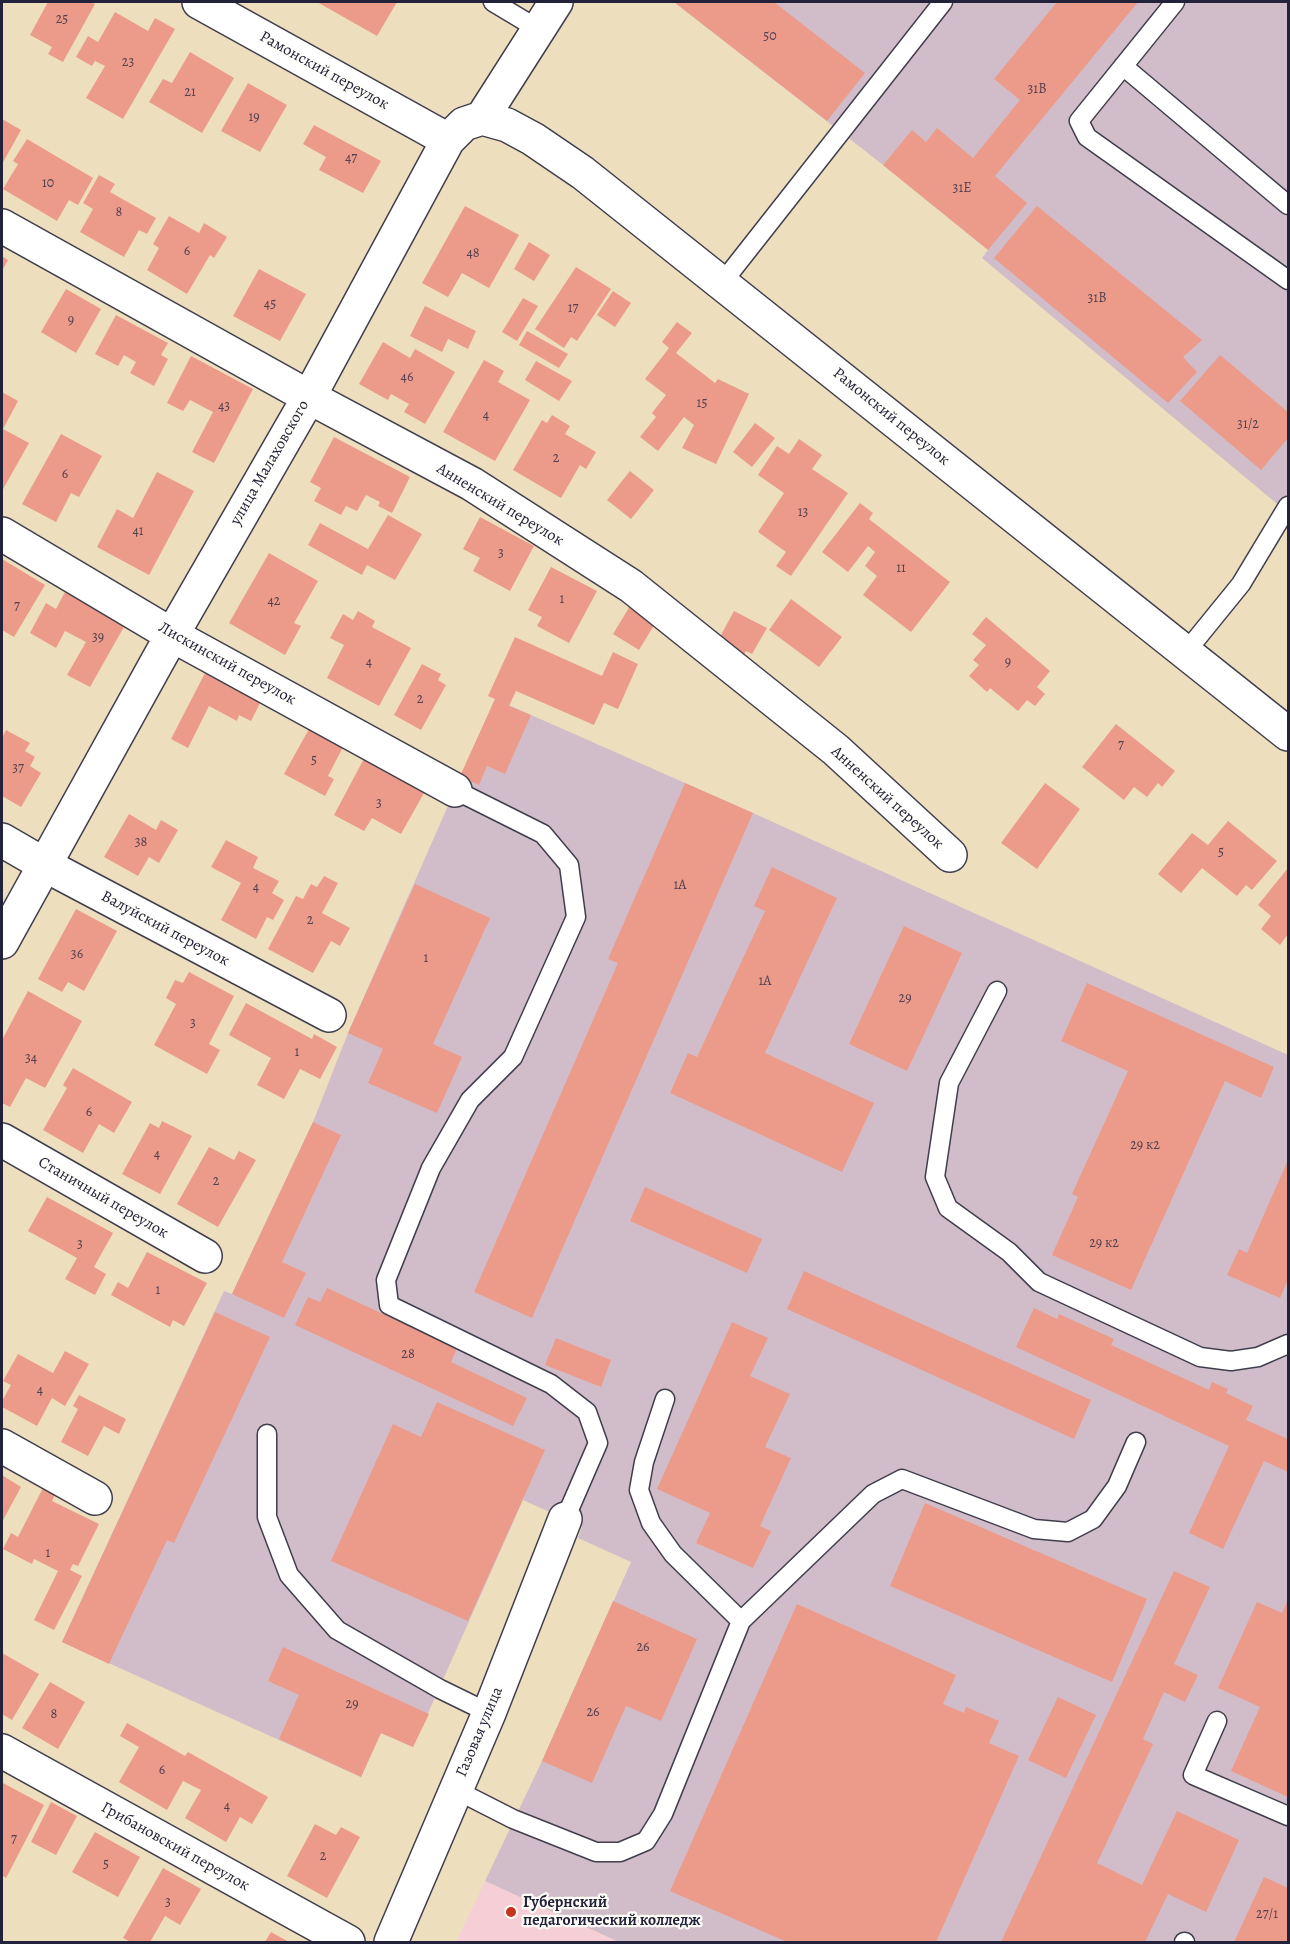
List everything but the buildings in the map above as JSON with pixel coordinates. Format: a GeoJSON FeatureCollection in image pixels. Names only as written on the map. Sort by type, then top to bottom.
{"type":"FeatureCollection","features":[{"type":"Feature","properties":{"kind":"street","name":"Рамонский переулок"},"geometry":{"type":"LineString","coordinates":[[200,2],[448,140]]}},
{"type":"Feature","properties":{"kind":"street","name":"улица Малаховского"},"geometry":{"type":"LineString","coordinates":[[2,942],[172,635],[309,396],[448,140],[464,124],[482,118],[556,2]]}},
{"type":"Feature","properties":{"kind":"street","name":"Рамонский переулок"},"geometry":{"type":"LineString","coordinates":[[482,118],[507,125],[533,138],[583,173],[1288,734]]}},
{"type":"Feature","properties":{"kind":"street","name":"Анненский переулок"},"geometry":{"type":"LineString","coordinates":[[2,226],[472,484],[631,586],[836,750],[950,855]]}},
{"type":"Feature","properties":{"kind":"street","name":"Лискинский переулок"},"geometry":{"type":"LineString","coordinates":[[2,534],[172,635],[455,790]]}},
{"type":"Feature","properties":{"kind":"street","name":"Валуйский переулок"},"geometry":{"type":"LineString","coordinates":[[2,840],[329,1015]]}},
{"type":"Feature","properties":{"kind":"street","name":"Станичный переулок"},"geometry":{"type":"LineString","coordinates":[[2,1140],[205,1256]]}},
{"type":"Feature","properties":{"kind":"street"},"geometry":{"type":"LineString","coordinates":[[2,1446],[95,1498]]}},
{"type":"Feature","properties":{"kind":"street","name":"Газовая улица"},"geometry":{"type":"LineString","coordinates":[[391,1942],[489,1713],[565,1519]]}},
{"type":"Feature","properties":{"kind":"street","name":"Грибановский переулок"},"geometry":{"type":"LineString","coordinates":[[2,1751],[348,1942]]}},
{"type":"Feature","properties":{"kind":"lane"},"geometry":{"type":"LineString","coordinates":[[493,2],[538,29]]}},
{"type":"Feature","properties":{"kind":"lane"},"geometry":{"type":"LineString","coordinates":[[722,283],[943,2]]}},
{"type":"Feature","properties":{"kind":"lane"},"geometry":{"type":"LineString","coordinates":[[1175,2],[1079,120],[1087,137],[1288,280]]}},
{"type":"Feature","properties":{"kind":"lane"},"geometry":{"type":"LineString","coordinates":[[1123,66],[1288,205]]}},
{"type":"Feature","properties":{"kind":"lane"},"geometry":{"type":"LineString","coordinates":[[1185,653],[1241,584],[1288,506]]}},
{"type":"Feature","properties":{"kind":"lane"},"geometry":{"type":"LineString","coordinates":[[455,790],[543,834],[569,865],[576,917],[513,1057],[470,1100],[431,1168],[386,1280],[389,1305],[551,1384],[587,1412],[598,1443],[565,1519]]}},
{"type":"Feature","properties":{"kind":"lane"},"geometry":{"type":"LineString","coordinates":[[997,991],[949,1083],[935,1177],[948,1208],[1009,1252],[1039,1282],[1200,1358],[1231,1361],[1258,1357],[1288,1344]]}},
{"type":"Feature","properties":{"kind":"lane"},"geometry":{"type":"LineString","coordinates":[[665,1399],[644,1462],[639,1490],[651,1523],[673,1554],[741,1621]]}},
{"type":"Feature","properties":{"kind":"lane"},"geometry":{"type":"LineString","coordinates":[[267,1434],[267,1518],[289,1575],[337,1630],[440,1689],[489,1713]]}},
{"type":"Feature","properties":{"kind":"lane"},"geometry":{"type":"LineString","coordinates":[[456,1790],[513,1820],[596,1852],[620,1852],[646,1841],[663,1814],[741,1621],[873,1494],[902,1479],[1034,1529],[1068,1532],[1093,1519],[1117,1486],[1136,1442]]}},
{"type":"Feature","properties":{"kind":"lane"},"geometry":{"type":"LineString","coordinates":[[1217,1721],[1193,1775],[1288,1816]]}},
{"type":"Feature","properties":{"kind":"shaded area"},"geometry":{"type":"Polygon","coordinates":[[[674,2],[1288,2],[1288,513],[982,258],[988,250],[674,2]]]}},
{"type":"Feature","properties":{"kind":"shaded area"},"geometry":{"type":"Polygon","coordinates":[[[495,699],[1288,1055],[1288,1942],[619,1942],[485,1881],[542,1761],[631,1562],[578,1538],[582,1527],[523,1500],[413,1747],[381,1733],[361,1777],[62,1642],[224,1291],[232,1294],[313,1122],[348,1033],[495,699]]]}},
{"type":"Feature","properties":{"kind":"shaded area","name":"Губернский педагогический колледж"},"geometry":{"type":"Polygon","coordinates":[[[485,1881],[619,1942],[456,1942],[485,1881]]]}},
{"type":"Feature","properties":{"kind":"place","name":"Губернский педагогический колледж"},"geometry":{"type":"Point","coordinates":[511,1912]}}]}
